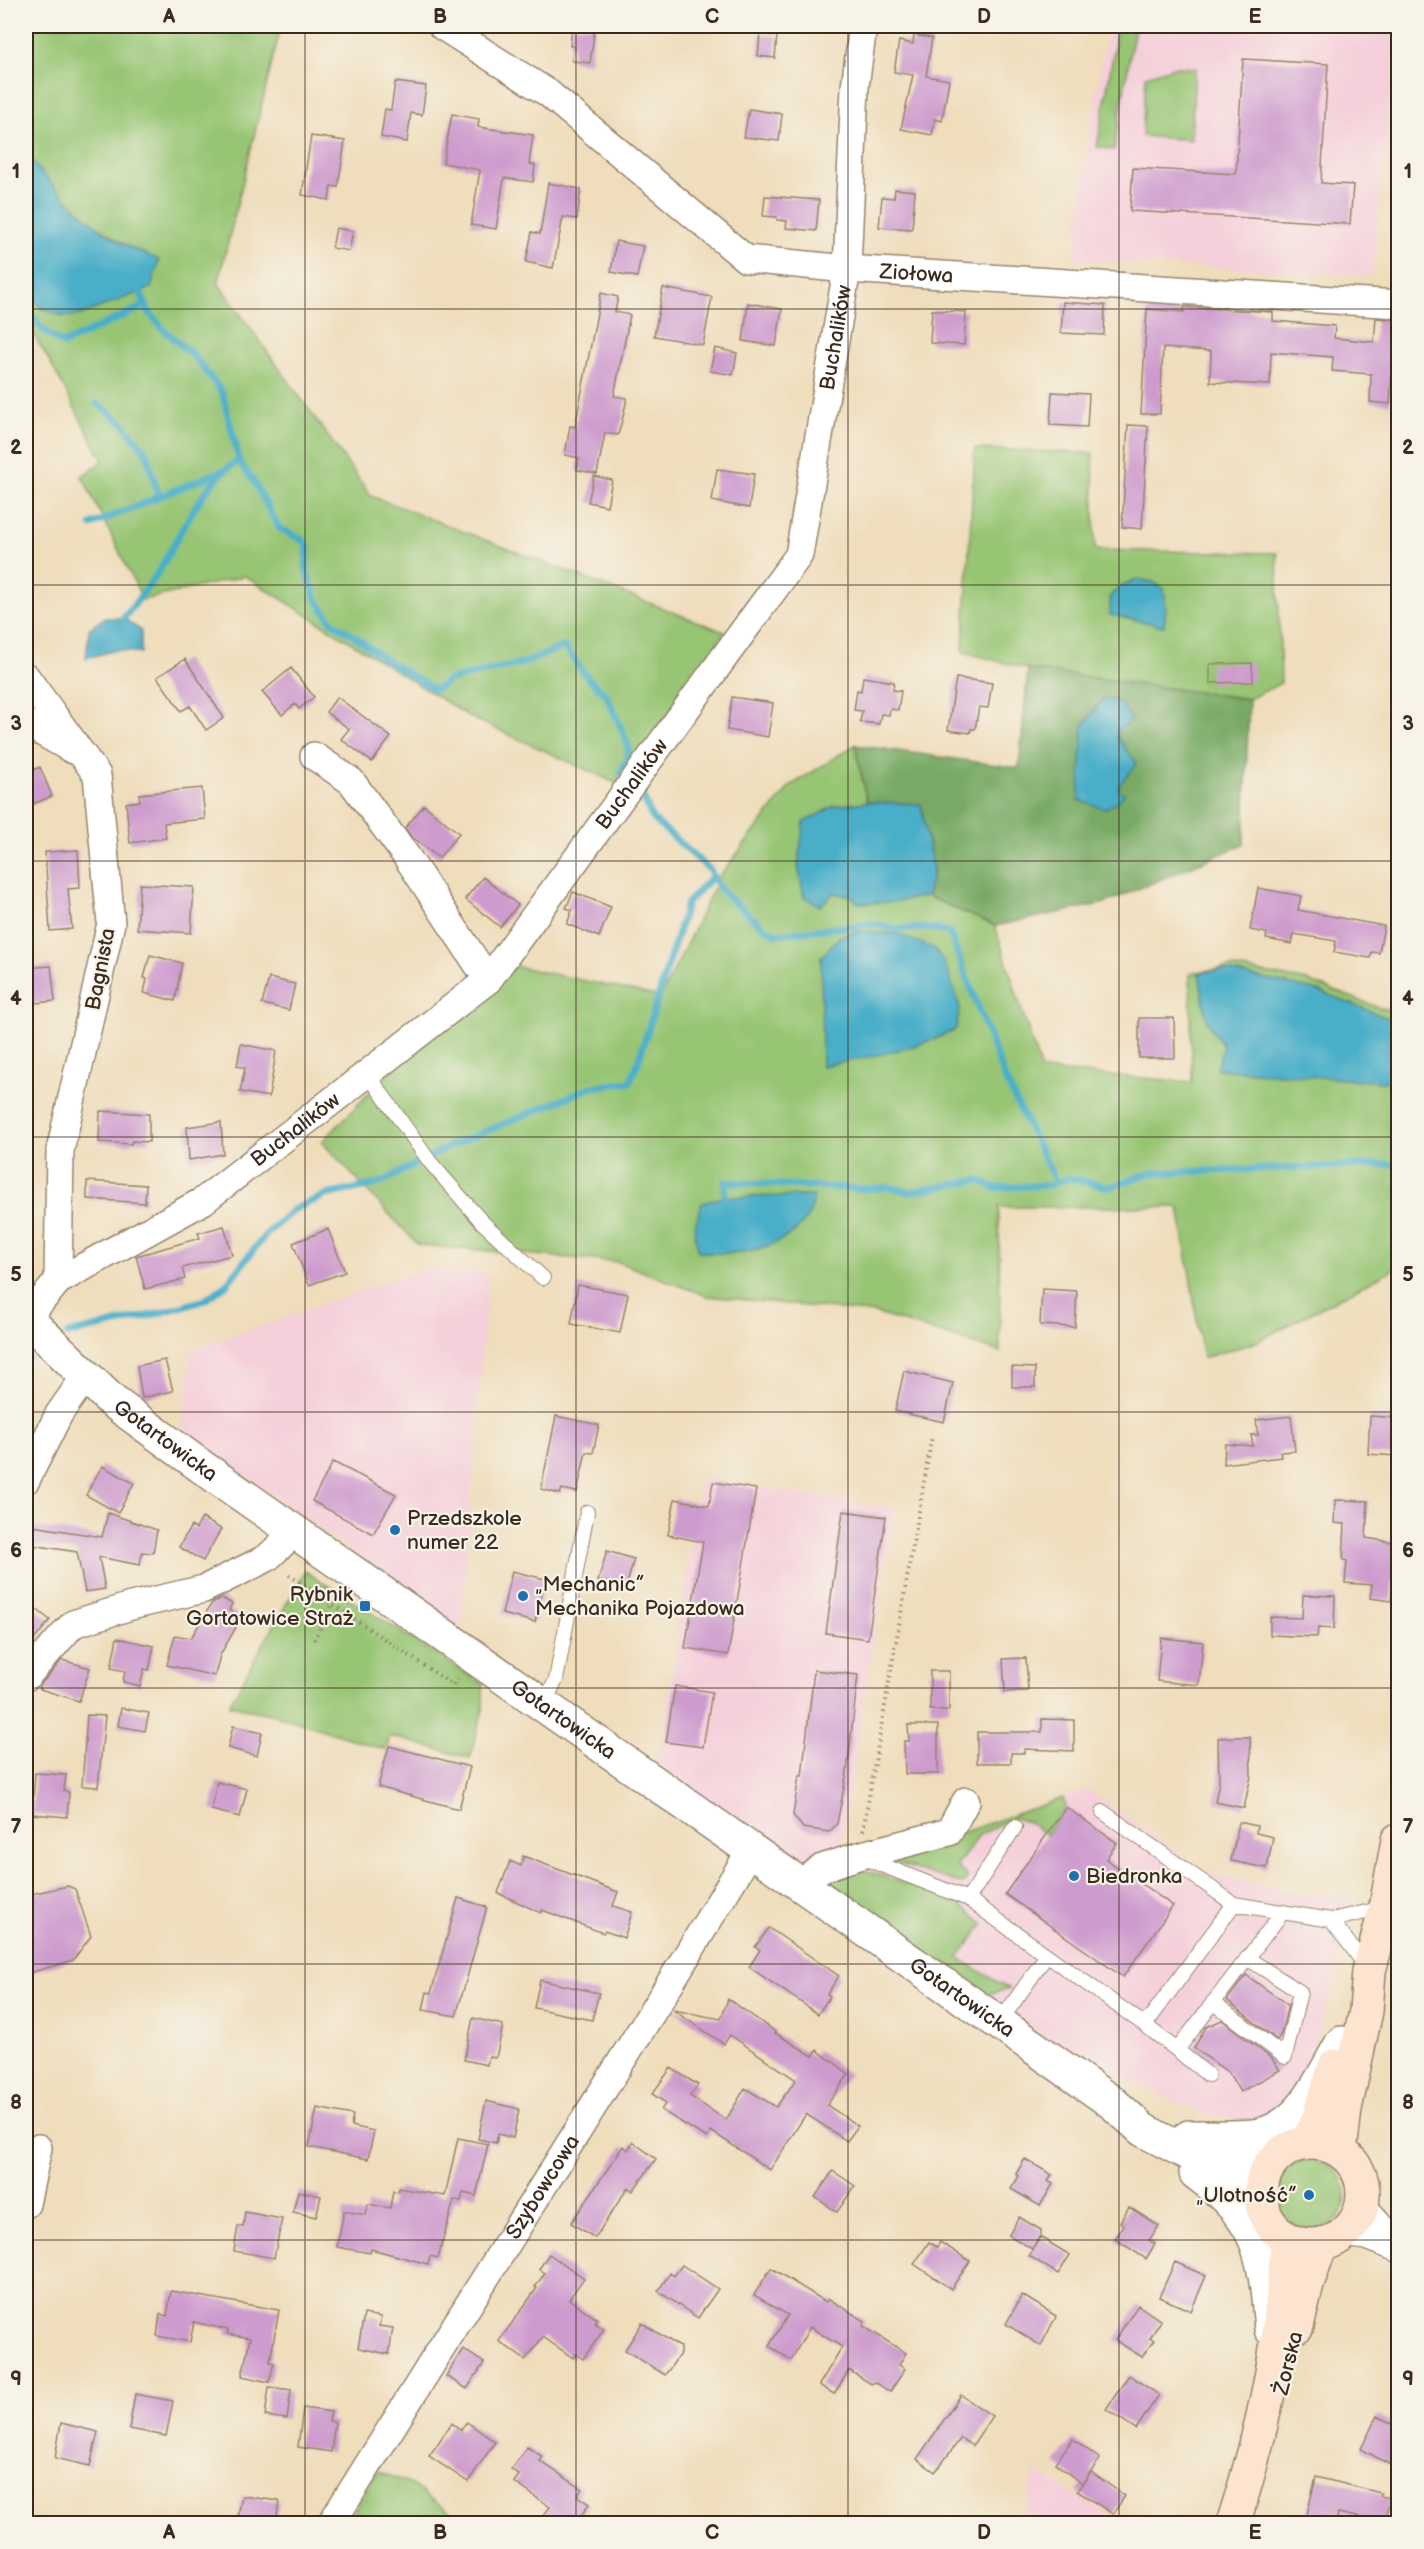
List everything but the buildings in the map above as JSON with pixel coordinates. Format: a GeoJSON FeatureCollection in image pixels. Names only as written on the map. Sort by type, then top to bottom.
{"type":"FeatureCollection","features":[{"type":"Feature","properties":{"kind":"main road"},"geometry":{"type":"LineString","coordinates":[[1340,2151],[1345,2109],[1365,2011],[1369,1971],[1386,1907],[1398,1840]]}},
{"type":"Feature","properties":{"kind":"main road"},"geometry":{"type":"LineString","coordinates":[[1307,2143],[1318,2120],[1353,2006],[1369,1971]]}},
{"type":"Feature","properties":{"kind":"main road"},"geometry":{"type":"LineString","coordinates":[[1307,2143],[1325,2144],[1340,2151],[1353,2163],[1361,2179],[1361,2205],[1353,2224],[1332,2239],[1304,2244],[1287,2238],[1267,2218],[1260,2191],[1264,2175],[1272,2161],[1288,2148],[1307,2143]]}},
{"type":"Feature","properties":{"kind":"main road","name":"Żorska"},"geometry":{"type":"LineString","coordinates":[[1233,2523],[1260,2435],[1274,2367],[1282,2315],[1287,2238]]}},
{"type":"Feature","properties":{"kind":"main road","name":"Żorska"},"geometry":{"type":"LineString","coordinates":[[1247,2479],[1283,2393],[1307,2284],[1332,2239]]}},
{"type":"Feature","properties":{"kind":"street","name":"Ziołowa"},"geometry":{"type":"LineString","coordinates":[[442,26],[548,93],[746,259],[847,269],[1398,304]]}},
{"type":"Feature","properties":{"kind":"street","name":"Buchalików"},"geometry":{"type":"LineString","coordinates":[[26,1319],[58,1281],[202,1201],[488,980],[799,555],[847,269],[855,87],[863,26]]}},
{"type":"Feature","properties":{"kind":"street","name":"Bagnista"},"geometry":{"type":"LineString","coordinates":[[26,677],[96,775],[111,923],[60,1150],[58,1281]]}},
{"type":"Feature","properties":{"kind":"street"},"geometry":{"type":"LineString","coordinates":[[26,723],[82,755]]}},
{"type":"Feature","properties":{"kind":"street"},"geometry":{"type":"LineString","coordinates":[[314,756],[351,781],[407,857],[488,980]]}},
{"type":"Feature","properties":{"kind":"street","name":"Gotartowicka"},"geometry":{"type":"LineString","coordinates":[[26,1319],[85,1377],[148,1429],[1114,2104],[1143,2130],[1178,2141],[1272,2161]]}},
{"type":"Feature","properties":{"kind":"street"},"geometry":{"type":"LineString","coordinates":[[26,1480],[60,1414],[85,1377]]}},
{"type":"Feature","properties":{"kind":"street"},"geometry":{"type":"LineString","coordinates":[[26,1677],[73,1624],[131,1606],[204,1589],[267,1558],[295,1532]]}},
{"type":"Feature","properties":{"kind":"street"},"geometry":{"type":"LineString","coordinates":[[800,1883],[822,1868],[949,1832],[966,1801]]}},
{"type":"Feature","properties":{"kind":"street","name":"Szybowcowa"},"geometry":{"type":"LineString","coordinates":[[331,2523],[661,1998],[751,1850]]}},
{"type":"Feature","properties":{"kind":"street"},"geometry":{"type":"LineString","coordinates":[[1274,2367],[1265,2268],[1251,2232],[1226,2196],[1196,2173],[1178,2141],[1255,2135],[1284,2125],[1305,2106],[1342,2043]]}},
{"type":"Feature","properties":{"kind":"street","name":"Gotartowicka"},"geometry":{"type":"LineString","coordinates":[[1178,2141],[1260,2191]]}},
{"type":"Feature","properties":{"kind":"street"},"geometry":{"type":"LineString","coordinates":[[26,2204],[38,2148]]}},
{"type":"Feature","properties":{"kind":"street"},"geometry":{"type":"LineString","coordinates":[[1361,2205],[1398,2247]]}},
{"type":"Feature","properties":{"kind":"street"},"geometry":{"type":"LineString","coordinates":[[1332,2239],[1366,2236],[1398,2247]]}},
{"type":"Feature","properties":{"kind":"lane"},"geometry":{"type":"LineString","coordinates":[[367,1073],[427,1158],[482,1222],[543,1278]]}},
{"type":"Feature","properties":{"kind":"lane"},"geometry":{"type":"LineString","coordinates":[[543,1705],[556,1680],[587,1512]]}},
{"type":"Feature","properties":{"kind":"lane"},"geometry":{"type":"LineString","coordinates":[[1103,1812],[1234,1904],[1331,1920],[1386,1907]]}},
{"type":"Feature","properties":{"kind":"lane"},"geometry":{"type":"LineString","coordinates":[[968,1899],[1015,1827]]}},
{"type":"Feature","properties":{"kind":"lane"},"geometry":{"type":"LineString","coordinates":[[858,1856],[968,1899],[1145,2025],[1208,2075]]}},
{"type":"Feature","properties":{"kind":"lane"},"geometry":{"type":"LineString","coordinates":[[1145,2025],[1234,1904]]}},
{"type":"Feature","properties":{"kind":"lane"},"geometry":{"type":"LineString","coordinates":[[1177,2050],[1282,1913]]}},
{"type":"Feature","properties":{"kind":"lane"},"geometry":{"type":"LineString","coordinates":[[1331,1920],[1369,1971]]}},
{"type":"Feature","properties":{"kind":"lane"},"geometry":{"type":"LineString","coordinates":[[999,2023],[1047,1955]]}},
{"type":"Feature","properties":{"kind":"lane"},"geometry":{"type":"LineString","coordinates":[[1213,2002],[1285,2057],[1300,1992],[1247,1958]]}},
{"type":"Feature","properties":{"kind":"path"},"geometry":{"type":"LineString","coordinates":[[858,1856],[932,1436]]}},
{"type":"Feature","properties":{"kind":"path"},"geometry":{"type":"LineString","coordinates":[[289,1575],[453,1685],[470,1654]]}},
{"type":"Feature","properties":{"kind":"path"},"geometry":{"type":"LineString","coordinates":[[314,1640],[342,1585]]}},
{"type":"Feature","properties":{"kind":"shaded area"},"geometry":{"type":"Polygon","coordinates":[[[1109,26],[1398,26],[1372,276],[1074,260],[1090,126],[1109,26]]]}},
{"type":"Feature","properties":{"kind":"shaded area","name":"Przedszkole numer 22"},"geometry":{"type":"Polygon","coordinates":[[[425,1268],[488,1274],[461,1628],[183,1432],[191,1351],[425,1268]]]}},
{"type":"Feature","properties":{"kind":"shaded area"},"geometry":{"type":"Polygon","coordinates":[[[700,1478],[895,1509],[840,1847],[795,1861],[652,1764],[663,1743],[700,1478]]]}},
{"type":"Feature","properties":{"kind":"shaded area"},"geometry":{"type":"Polygon","coordinates":[[[1086,1789],[1209,1873],[1303,1895],[1351,1896],[1338,1967],[1306,2071],[1289,2098],[1259,2119],[1236,2121],[1203,2113],[1163,2097],[1086,2055],[1058,2046],[823,1886],[949,1843],[1086,1789]]]}},
{"type":"Feature","properties":{"kind":"shaded area"},"geometry":{"type":"Polygon","coordinates":[[[1035,2470],[1121,2523],[1021,2523],[1035,2470]]]}},
{"type":"Feature","properties":{"kind":"green space"},"geometry":{"type":"Polygon","coordinates":[[[26,26],[281,26],[218,283],[371,496],[725,632],[620,785],[470,717],[245,576],[143,600],[82,476],[103,461],[49,360],[26,323],[26,26]]]}},
{"type":"Feature","properties":{"kind":"green space"},"geometry":{"type":"Polygon","coordinates":[[[1118,26],[1135,26],[1114,150],[1097,147],[1118,26]]]}},
{"type":"Feature","properties":{"kind":"green space"},"geometry":{"type":"Polygon","coordinates":[[[1174,67],[1195,68],[1191,140],[1142,136],[1146,76],[1174,67]]]}},
{"type":"Feature","properties":{"kind":"green space"},"geometry":{"type":"Polygon","coordinates":[[[975,449],[1093,453],[1095,550],[1277,553],[1281,683],[1249,699],[1028,669],[963,652],[975,449]]]}},
{"type":"Feature","properties":{"kind":"green space"},"geometry":{"type":"Polygon","coordinates":[[[1028,669],[1249,699],[1244,844],[1105,903],[995,926],[927,896],[933,871],[921,804],[867,802],[855,745],[1019,768],[1028,669]]]}},
{"type":"Feature","properties":{"kind":"green space"},"geometry":{"type":"Polygon","coordinates":[[[855,745],[867,802],[834,806],[834,893],[851,896],[859,903],[891,902],[927,896],[995,926],[1041,1070],[1192,1082],[1190,973],[1231,967],[1308,981],[1380,1008],[1398,1010],[1398,1267],[1254,1343],[1203,1358],[1179,1207],[999,1207],[1000,1352],[875,1313],[707,1296],[618,1262],[418,1245],[322,1142],[394,1067],[515,966],[661,997],[719,877],[790,786],[855,745]]]}},
{"type":"Feature","properties":{"kind":"green space"},"geometry":{"type":"Polygon","coordinates":[[[305,1571],[483,1684],[483,1710],[470,1758],[390,1736],[386,1750],[279,1716],[229,1705],[305,1571]]]}},
{"type":"Feature","properties":{"kind":"green space"},"geometry":{"type":"Polygon","coordinates":[[[1063,1798],[1066,1807],[1046,1835],[1029,1822],[1014,1818],[979,1835],[957,1866],[968,1877],[963,1884],[880,1858],[943,1839],[1063,1798]]]}},
{"type":"Feature","properties":{"kind":"green space"},"geometry":{"type":"Polygon","coordinates":[[[852,1866],[952,1899],[984,1924],[958,1958],[1009,1989],[985,1995],[823,1886],[821,1877],[852,1866]]]}},
{"type":"Feature","properties":{"kind":"green space"},"geometry":{"type":"Polygon","coordinates":[[[1318,2160],[1331,2166],[1340,2175],[1344,2181],[1346,2195],[1344,2209],[1336,2220],[1325,2228],[1304,2230],[1286,2220],[1278,2209],[1276,2188],[1286,2170],[1297,2162],[1318,2160]]]}},
{"type":"Feature","properties":{"kind":"green space"},"geometry":{"type":"Polygon","coordinates":[[[377,2471],[409,2483],[465,2523],[347,2524],[377,2471]]]}},
{"type":"Feature","properties":{"kind":"water"},"geometry":{"type":"Polygon","coordinates":[[[26,154],[57,189],[92,222],[122,243],[159,260],[151,288],[80,315],[63,316],[41,308],[26,287],[26,154]]]}},
{"type":"Feature","properties":{"kind":"water"},"geometry":{"type":"Polygon","coordinates":[[[1138,579],[1153,582],[1164,589],[1166,607],[1164,626],[1110,615],[1110,596],[1122,585],[1138,579]]]}},
{"type":"Feature","properties":{"kind":"water"},"geometry":{"type":"Polygon","coordinates":[[[104,618],[124,618],[141,631],[141,653],[117,650],[86,658],[89,629],[104,618]]]}},
{"type":"Feature","properties":{"kind":"water"},"geometry":{"type":"Polygon","coordinates":[[[1104,698],[1118,702],[1127,711],[1131,721],[1118,730],[1118,739],[1136,762],[1133,770],[1122,781],[1118,789],[1124,794],[1120,800],[1105,809],[1079,800],[1083,726],[1104,698]]]}},
{"type":"Feature","properties":{"kind":"water"},"geometry":{"type":"Polygon","coordinates":[[[867,802],[921,804],[933,871],[927,896],[891,902],[858,903],[851,896],[834,893],[820,906],[804,897],[798,866],[804,822],[834,806],[867,802]]]}},
{"type":"Feature","properties":{"kind":"water"},"geometry":{"type":"Polygon","coordinates":[[[858,931],[898,934],[935,949],[946,966],[960,1007],[956,1029],[909,1047],[822,1066],[821,957],[839,937],[858,931]]]}},
{"type":"Feature","properties":{"kind":"water"},"geometry":{"type":"Polygon","coordinates":[[[1223,970],[1319,991],[1398,1022],[1396,1078],[1383,1082],[1217,1069],[1223,1046],[1207,1022],[1199,973],[1223,970]]]}},
{"type":"Feature","properties":{"kind":"water"},"geometry":{"type":"Polygon","coordinates":[[[814,1196],[810,1213],[800,1227],[770,1245],[732,1253],[698,1251],[694,1230],[702,1203],[725,1197],[814,1196]]]}},
{"type":"Feature","properties":{"kind":"waterway"},"geometry":{"type":"LineString","coordinates":[[140,292],[149,312],[164,330],[193,355],[222,392],[240,463],[253,480],[279,528],[303,540],[308,547],[306,569],[316,599],[332,622],[386,660],[435,690],[449,680],[527,662],[564,646],[587,677],[607,696],[628,744],[628,757],[620,773]]}},
{"type":"Feature","properties":{"kind":"waterway"},"geometry":{"type":"LineString","coordinates":[[26,307],[43,330],[63,344],[146,305]]}},
{"type":"Feature","properties":{"kind":"waterway"},"geometry":{"type":"LineString","coordinates":[[97,403],[123,423],[147,454],[159,497]]}},
{"type":"Feature","properties":{"kind":"waterway"},"geometry":{"type":"LineString","coordinates":[[124,618],[155,577],[201,498],[213,483],[239,460]]}},
{"type":"Feature","properties":{"kind":"waterway"},"geometry":{"type":"LineString","coordinates":[[91,525],[221,471]]}},
{"type":"Feature","properties":{"kind":"waterway"},"geometry":{"type":"LineString","coordinates":[[639,787],[652,818],[710,870],[725,894],[763,927],[776,934],[875,924],[897,929],[931,928],[950,933],[1006,1081],[1056,1182]]}},
{"type":"Feature","properties":{"kind":"waterway"},"geometry":{"type":"LineString","coordinates":[[68,1334],[205,1300],[225,1286],[266,1234],[293,1210],[326,1195],[378,1184],[450,1146],[592,1087],[630,1082],[687,903],[713,876]]}},
{"type":"Feature","properties":{"kind":"waterway"},"geometry":{"type":"LineString","coordinates":[[725,1197],[725,1182],[865,1189],[890,1187],[909,1192],[979,1180],[995,1188],[1049,1185],[1069,1178],[1110,1187],[1150,1173],[1398,1164]]}},
{"type":"Feature","properties":{"kind":"place","name":"Przedszkole numer 22"},"geometry":{"type":"Point","coordinates":[395,1530]}},
{"type":"Feature","properties":{"kind":"place","name":"„Mechanic” Mechanika Pojazdowa"},"geometry":{"type":"Point","coordinates":[523,1596]}},
{"type":"Feature","properties":{"kind":"place","name":"Rybnik Gortatowice Straż"},"geometry":{"type":"Point","coordinates":[365,1606]}},
{"type":"Feature","properties":{"kind":"place","name":"Biedronka"},"geometry":{"type":"Point","coordinates":[1074,1876]}},
{"type":"Feature","properties":{"kind":"place","name":"„Ulotność”"},"geometry":{"type":"Point","coordinates":[1309,2195]}}]}
